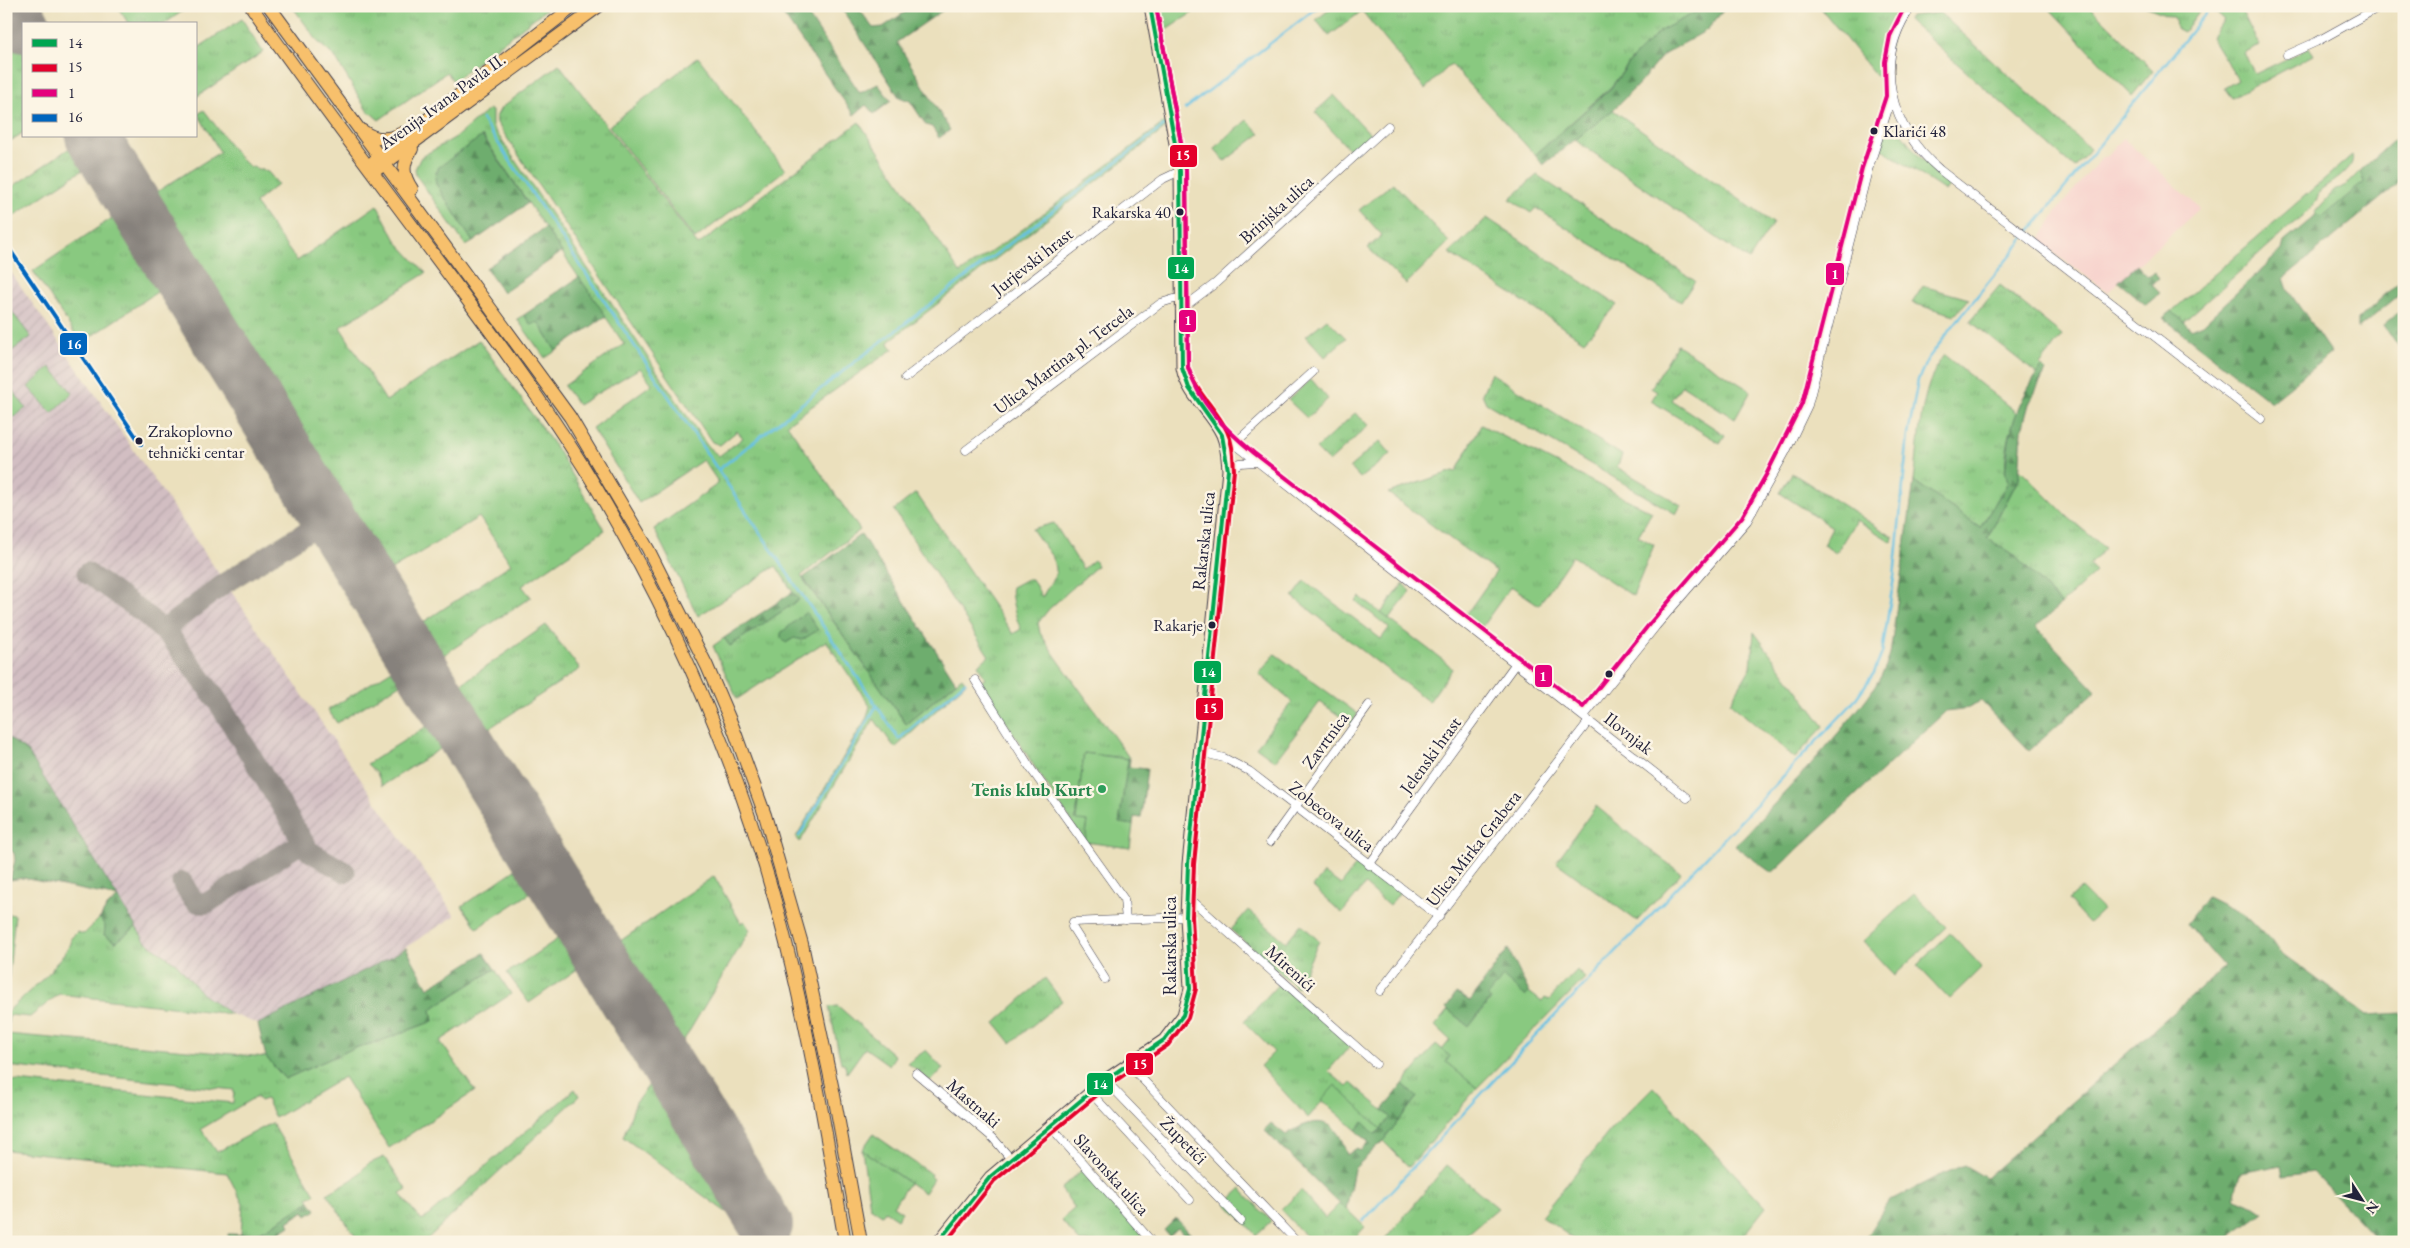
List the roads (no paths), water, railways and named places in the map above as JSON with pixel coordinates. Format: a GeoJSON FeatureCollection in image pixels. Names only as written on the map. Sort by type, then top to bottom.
{"type":"FeatureCollection","features":[{"type":"Feature","properties":{"kind":"main road"},"geometry":{"type":"LineString","coordinates":[[251,6],[369,170],[518,369],[560,431],[597,488],[639,563],[681,648],[709,712],[741,795],[778,911],[805,1025],[845,1242]]}},
{"type":"Feature","properties":{"kind":"main road"},"geometry":{"type":"LineString","coordinates":[[269,6],[570,417],[648,549],[707,666],[733,727],[765,815],[799,934],[828,1066],[861,1242]]}},
{"type":"Feature","properties":{"kind":"main road","name":"Avenija Ivana Pavla II."},"geometry":{"type":"LineString","coordinates":[[369,170],[430,117],[574,6]]}},
{"type":"Feature","properties":{"kind":"main road","name":"Avenija Ivana Pavla II."},"geometry":{"type":"LineString","coordinates":[[382,160],[418,141],[599,6]]}},
{"type":"Feature","properties":{"kind":"main road","name":"Rakarska ulica"},"geometry":{"type":"LineString","coordinates":[[938,1242],[979,1188],[1010,1158],[1105,1080],[1151,1051],[1164,1040],[1183,1015],[1188,1003],[1190,974],[1186,895],[1228,470],[1226,449],[1221,433],[1186,383],[1182,368],[1180,171],[1150,6]]}},
{"type":"Feature","properties":{"kind":"main road"},"geometry":{"type":"LineString","coordinates":[[356,125],[372,137],[390,138],[430,117]]}},
{"type":"Feature","properties":{"kind":"main road"},"geometry":{"type":"LineString","coordinates":[[417,208],[416,196],[404,177],[403,167],[405,159],[418,141]]}},
{"type":"Feature","properties":{"kind":"street"},"geometry":{"type":"LineString","coordinates":[[1912,6],[1900,27],[1892,52],[1892,97],[1900,120],[1916,147],[1940,170],[2021,234],[2261,419]]}},
{"type":"Feature","properties":{"kind":"street"},"geometry":{"type":"LineString","coordinates":[[2287,56],[2381,6]]}},
{"type":"Feature","properties":{"kind":"street","name":"Ulica Mirka Grabera"},"geometry":{"type":"LineString","coordinates":[[1380,991],[1439,917],[1656,626],[1747,521],[1786,451],[1808,406],[1865,179],[1892,97]]}},
{"type":"Feature","properties":{"kind":"street","name":"Brinjska ulica"},"geometry":{"type":"LineString","coordinates":[[1181,305],[1216,283],[1388,126]]}},
{"type":"Feature","properties":{"kind":"street","name":"Jurjevski hrast"},"geometry":{"type":"LineString","coordinates":[[905,378],[1157,183],[1180,171]]}},
{"type":"Feature","properties":{"kind":"street","name":"Ulica Martina pl. Tercela"},"geometry":{"type":"LineString","coordinates":[[966,450],[1161,303],[1174,298],[1181,305]]}},
{"type":"Feature","properties":{"kind":"street"},"geometry":{"type":"LineString","coordinates":[[1234,444],[1313,372]]}},
{"type":"Feature","properties":{"kind":"street","name":"Ilovnjak"},"geometry":{"type":"LineString","coordinates":[[1221,433],[1688,798]]}},
{"type":"Feature","properties":{"kind":"street"},"geometry":{"type":"LineString","coordinates":[[1228,470],[1240,462],[1256,462]]}},
{"type":"Feature","properties":{"kind":"street","name":"Jelenski hrast"},"geometry":{"type":"LineString","coordinates":[[1369,865],[1516,663]]}},
{"type":"Feature","properties":{"kind":"street"},"geometry":{"type":"LineString","coordinates":[[975,680],[1031,769],[1124,899],[1126,920]]}},
{"type":"Feature","properties":{"kind":"street","name":"Zavrtnica"},"geometry":{"type":"LineString","coordinates":[[1270,842],[1369,705]]}},
{"type":"Feature","properties":{"kind":"street","name":"Zobecova ulica"},"geometry":{"type":"LineString","coordinates":[[1200,752],[1224,758],[1242,766],[1439,917]]}},
{"type":"Feature","properties":{"kind":"street","name":"Mirenići"},"geometry":{"type":"LineString","coordinates":[[1186,895],[1376,1064]]}},
{"type":"Feature","properties":{"kind":"street"},"geometry":{"type":"LineString","coordinates":[[1105,979],[1071,924],[1076,922],[1186,917]]}},
{"type":"Feature","properties":{"kind":"street"},"geometry":{"type":"LineString","coordinates":[[1128,1064],[1297,1242]]}},
{"type":"Feature","properties":{"kind":"street","name":"Mastnaki"},"geometry":{"type":"LineString","coordinates":[[916,1073],[993,1138],[1010,1158]]}},
{"type":"Feature","properties":{"kind":"street","name":"Župetići"},"geometry":{"type":"LineString","coordinates":[[1105,1080],[1241,1221]]}},
{"type":"Feature","properties":{"kind":"street"},"geometry":{"type":"LineString","coordinates":[[1090,1092],[1190,1200]]}},
{"type":"Feature","properties":{"kind":"street","name":"Slavonska ulica"},"geometry":{"type":"LineString","coordinates":[[1050,1126],[1152,1242]]}},
{"type":"Feature","properties":{"kind":"waterway"},"geometry":{"type":"LineString","coordinates":[[1185,109],[1319,6]]}},
{"type":"Feature","properties":{"kind":"waterway"},"geometry":{"type":"LineString","coordinates":[[1363,1221],[1527,1045],[1852,704],[1874,673],[1882,653],[1894,577],[1908,435],[1918,380],[1927,360],[2212,6]]}},
{"type":"Feature","properties":{"kind":"waterway"},"geometry":{"type":"LineString","coordinates":[[482,119],[718,470]]}},
{"type":"Feature","properties":{"kind":"waterway"},"geometry":{"type":"LineString","coordinates":[[965,682],[899,739],[718,470],[856,361],[1164,126]]}},
{"type":"Feature","properties":{"kind":"waterway"},"geometry":{"type":"LineString","coordinates":[[799,836],[877,705]]}},
{"type":"Feature","properties":{"kind":"place","name":"Klarići 48"},"geometry":{"type":"Point","coordinates":[1874,131]}},
{"type":"Feature","properties":{"kind":"place","name":"Rakarska 40"},"geometry":{"type":"Point","coordinates":[1180,212]}},
{"type":"Feature","properties":{"kind":"place","name":"Zrakoplovno tehnički centar"},"geometry":{"type":"Point","coordinates":[139,441]}},
{"type":"Feature","properties":{"kind":"place","name":"Rakarje"},"geometry":{"type":"Point","coordinates":[1212,625]}},
{"type":"Feature","properties":{"kind":"place","name":"Tenis klub Kurt"},"geometry":{"type":"Point","coordinates":[1102,789]}}]}
